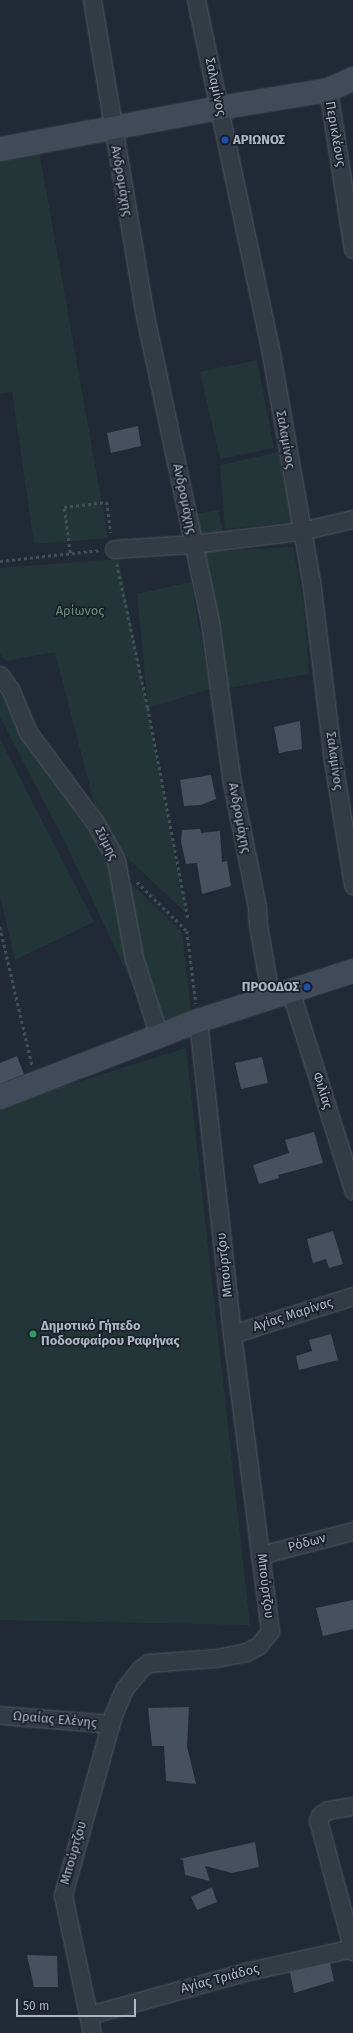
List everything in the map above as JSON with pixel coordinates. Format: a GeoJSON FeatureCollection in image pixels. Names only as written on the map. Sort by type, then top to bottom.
{"type":"FeatureCollection","features":[{"type":"Feature","properties":{"kind":"street","name":"Ανδρομάχης"},"geometry":{"type":"LineString","coordinates":[[92,0],[112,130],[145,316],[210,623],[232,783],[258,907],[258,925],[281,996]]}},
{"type":"Feature","properties":{"kind":"street","name":"Σαλαμίνος"},"geometry":{"type":"LineString","coordinates":[[196,0],[271,354],[301,531],[311,580],[333,761],[353,885]]}},
{"type":"Feature","properties":{"kind":"street"},"geometry":{"type":"LineString","coordinates":[[0,149],[112,130],[219,108],[328,90],[353,79]]}},
{"type":"Feature","properties":{"kind":"street","name":"Περικλέους"},"geometry":{"type":"LineString","coordinates":[[328,90],[353,249]]}},
{"type":"Feature","properties":{"kind":"street"},"geometry":{"type":"LineString","coordinates":[[114,549],[193,544],[301,531],[353,519]]}},
{"type":"Feature","properties":{"kind":"street","name":"Σύμης"},"geometry":{"type":"LineString","coordinates":[[0,675],[11,691],[28,732],[96,824],[116,860],[134,958],[159,1036]]}},
{"type":"Feature","properties":{"kind":"street"},"geometry":{"type":"LineString","coordinates":[[0,1097],[198,1021],[353,972]]}},
{"type":"Feature","properties":{"kind":"street","name":"Φιλίας"},"geometry":{"type":"LineString","coordinates":[[281,996],[353,1190]]}},
{"type":"Feature","properties":{"kind":"street","name":"Μπούρτζου"},"geometry":{"type":"LineString","coordinates":[[92,2033],[63,1895],[111,1724],[124,1689],[140,1668],[148,1663],[216,1658],[246,1652],[258,1646],[270,1631],[232,1334],[198,1021]]}},
{"type":"Feature","properties":{"kind":"street","name":"Αγίας Μαρίνας"},"geometry":{"type":"LineString","coordinates":[[232,1334],[353,1296]]}},
{"type":"Feature","properties":{"kind":"street","name":"Ρόδων"},"geometry":{"type":"LineString","coordinates":[[260,1555],[353,1531]]}},
{"type":"Feature","properties":{"kind":"street","name":"Ωραίας Ελένης"},"geometry":{"type":"LineString","coordinates":[[0,1715],[111,1724]]}},
{"type":"Feature","properties":{"kind":"street"},"geometry":{"type":"LineString","coordinates":[[345,1807],[323,1812],[318,1820],[353,1949]]}},
{"type":"Feature","properties":{"kind":"street","name":"Αγίας Τριάδος"},"geometry":{"type":"LineString","coordinates":[[89,2015],[249,1971],[353,1949]]}},
{"type":"Feature","properties":{"kind":"path"},"geometry":{"type":"LineString","coordinates":[[70,553],[64,507],[107,502],[114,549],[148,708],[188,918]]}},
{"type":"Feature","properties":{"kind":"path"},"geometry":{"type":"LineString","coordinates":[[0,561],[114,549]]}},
{"type":"Feature","properties":{"kind":"path"},"geometry":{"type":"LineString","coordinates":[[116,860],[188,931],[198,1021]]}},
{"type":"Feature","properties":{"kind":"path"},"geometry":{"type":"LineString","coordinates":[[0,927],[36,1083]]}},
{"type":"Feature","properties":{"kind":"green space"},"geometry":{"type":"Polygon","coordinates":[[[39,150],[108,538],[34,544],[12,392],[0,394],[0,158],[39,150]]]}},
{"type":"Feature","properties":{"kind":"green space"},"geometry":{"type":"Polygon","coordinates":[[[257,360],[274,448],[220,459],[200,372],[257,360]]]}},
{"type":"Feature","properties":{"kind":"green space"},"geometry":{"type":"Polygon","coordinates":[[[278,452],[292,522],[225,529],[220,465],[278,452]]]}},
{"type":"Feature","properties":{"kind":"green space"},"geometry":{"type":"Polygon","coordinates":[[[218,510],[224,535],[197,537],[193,514],[218,510]]]}},
{"type":"Feature","properties":{"kind":"green space"},"geometry":{"type":"Polygon","coordinates":[[[293,547],[303,601],[309,674],[228,688],[203,552],[293,547]]]}},
{"type":"Feature","properties":{"kind":"green space","name":"Αρίωνος"},"geometry":{"type":"Polygon","coordinates":[[[119,559],[186,913],[121,852],[94,803],[55,652],[6,661],[0,654],[0,568],[119,559]]]}},
{"type":"Feature","properties":{"kind":"green space"},"geometry":{"type":"Polygon","coordinates":[[[191,582],[210,689],[148,708],[137,594],[191,582]]]}},
{"type":"Feature","properties":{"kind":"green space"},"geometry":{"type":"Polygon","coordinates":[[[0,693],[22,738],[110,861],[133,986],[66,844],[0,717],[0,693]]]}},
{"type":"Feature","properties":{"kind":"green space"},"geometry":{"type":"Polygon","coordinates":[[[0,739],[94,922],[15,960],[0,896],[0,739]]]}},
{"type":"Feature","properties":{"kind":"green space"},"geometry":{"type":"Polygon","coordinates":[[[124,877],[182,932],[191,1011],[161,1021],[137,948],[124,877]]]}},
{"type":"Feature","properties":{"kind":"green space"},"geometry":{"type":"Polygon","coordinates":[[[186,1048],[250,1625],[0,1620],[0,1106],[186,1048]]]}},
{"type":"Feature","properties":{"kind":"building"},"geometry":{"type":"Polygon","coordinates":[[[138,426],[141,446],[111,453],[107,433],[138,426]]]}},
{"type":"Feature","properties":{"kind":"building"},"geometry":{"type":"Polygon","coordinates":[[[300,721],[302,749],[279,753],[274,727],[300,721]]]}},
{"type":"Feature","properties":{"kind":"building"},"geometry":{"type":"Polygon","coordinates":[[[211,775],[216,799],[201,805],[184,806],[180,780],[211,775]]]}},
{"type":"Feature","properties":{"kind":"building"},"geometry":{"type":"Polygon","coordinates":[[[200,829],[201,833],[220,831],[222,862],[227,861],[231,886],[202,894],[197,863],[186,864],[181,842],[182,830],[200,829]]]}},
{"type":"Feature","properties":{"kind":"building"},"geometry":{"type":"Polygon","coordinates":[[[17,1056],[24,1074],[0,1084],[0,1063],[17,1056]]]}},
{"type":"Feature","properties":{"kind":"building"},"geometry":{"type":"Polygon","coordinates":[[[262,1057],[268,1083],[241,1089],[235,1063],[262,1057]]]}},
{"type":"Feature","properties":{"kind":"building"},"geometry":{"type":"Polygon","coordinates":[[[314,1132],[323,1163],[278,1175],[279,1178],[259,1184],[253,1165],[289,1153],[285,1140],[314,1132]]]}},
{"type":"Feature","properties":{"kind":"building"},"geometry":{"type":"Polygon","coordinates":[[[333,1231],[343,1264],[329,1268],[326,1259],[313,1263],[307,1239],[333,1231]]]}},
{"type":"Feature","properties":{"kind":"building"},"geometry":{"type":"Polygon","coordinates":[[[331,1334],[338,1360],[299,1370],[296,1356],[312,1351],[309,1340],[331,1334]]]}},
{"type":"Feature","properties":{"kind":"building"},"geometry":{"type":"Polygon","coordinates":[[[353,1600],[353,1629],[323,1636],[316,1608],[353,1600]]]}},
{"type":"Feature","properties":{"kind":"building"},"geometry":{"type":"Polygon","coordinates":[[[189,1707],[187,1746],[196,1784],[166,1781],[164,1746],[152,1746],[148,1708],[189,1707]]]}},
{"type":"Feature","properties":{"kind":"building"},"geometry":{"type":"Polygon","coordinates":[[[255,1842],[259,1867],[232,1873],[205,1866],[210,1881],[185,1875],[183,1860],[179,1859],[255,1842]]]}},
{"type":"Feature","properties":{"kind":"building"},"geometry":{"type":"Polygon","coordinates":[[[212,1887],[217,1902],[197,1910],[191,1897],[212,1887]]]}},
{"type":"Feature","properties":{"kind":"building"},"geometry":{"type":"Polygon","coordinates":[[[27,1955],[57,1956],[58,1987],[34,1987],[27,1955]]]}},
{"type":"Feature","properties":{"kind":"building"},"geometry":{"type":"Polygon","coordinates":[[[330,1963],[334,1981],[294,1993],[290,1972],[330,1963]]]}},
{"type":"Feature","properties":{"kind":"place","name":"ΑΡΙΩΝΟΣ"},"geometry":{"type":"Point","coordinates":[225,140]}},
{"type":"Feature","properties":{"kind":"place","name":"ΠΡΟΟΔΟΣ"},"geometry":{"type":"Point","coordinates":[307,987]}},
{"type":"Feature","properties":{"kind":"place","name":"Δημοτικό Γήπεδο Ποδοσφαίρου Ραφήνας"},"geometry":{"type":"Point","coordinates":[33,1334]}}]}
